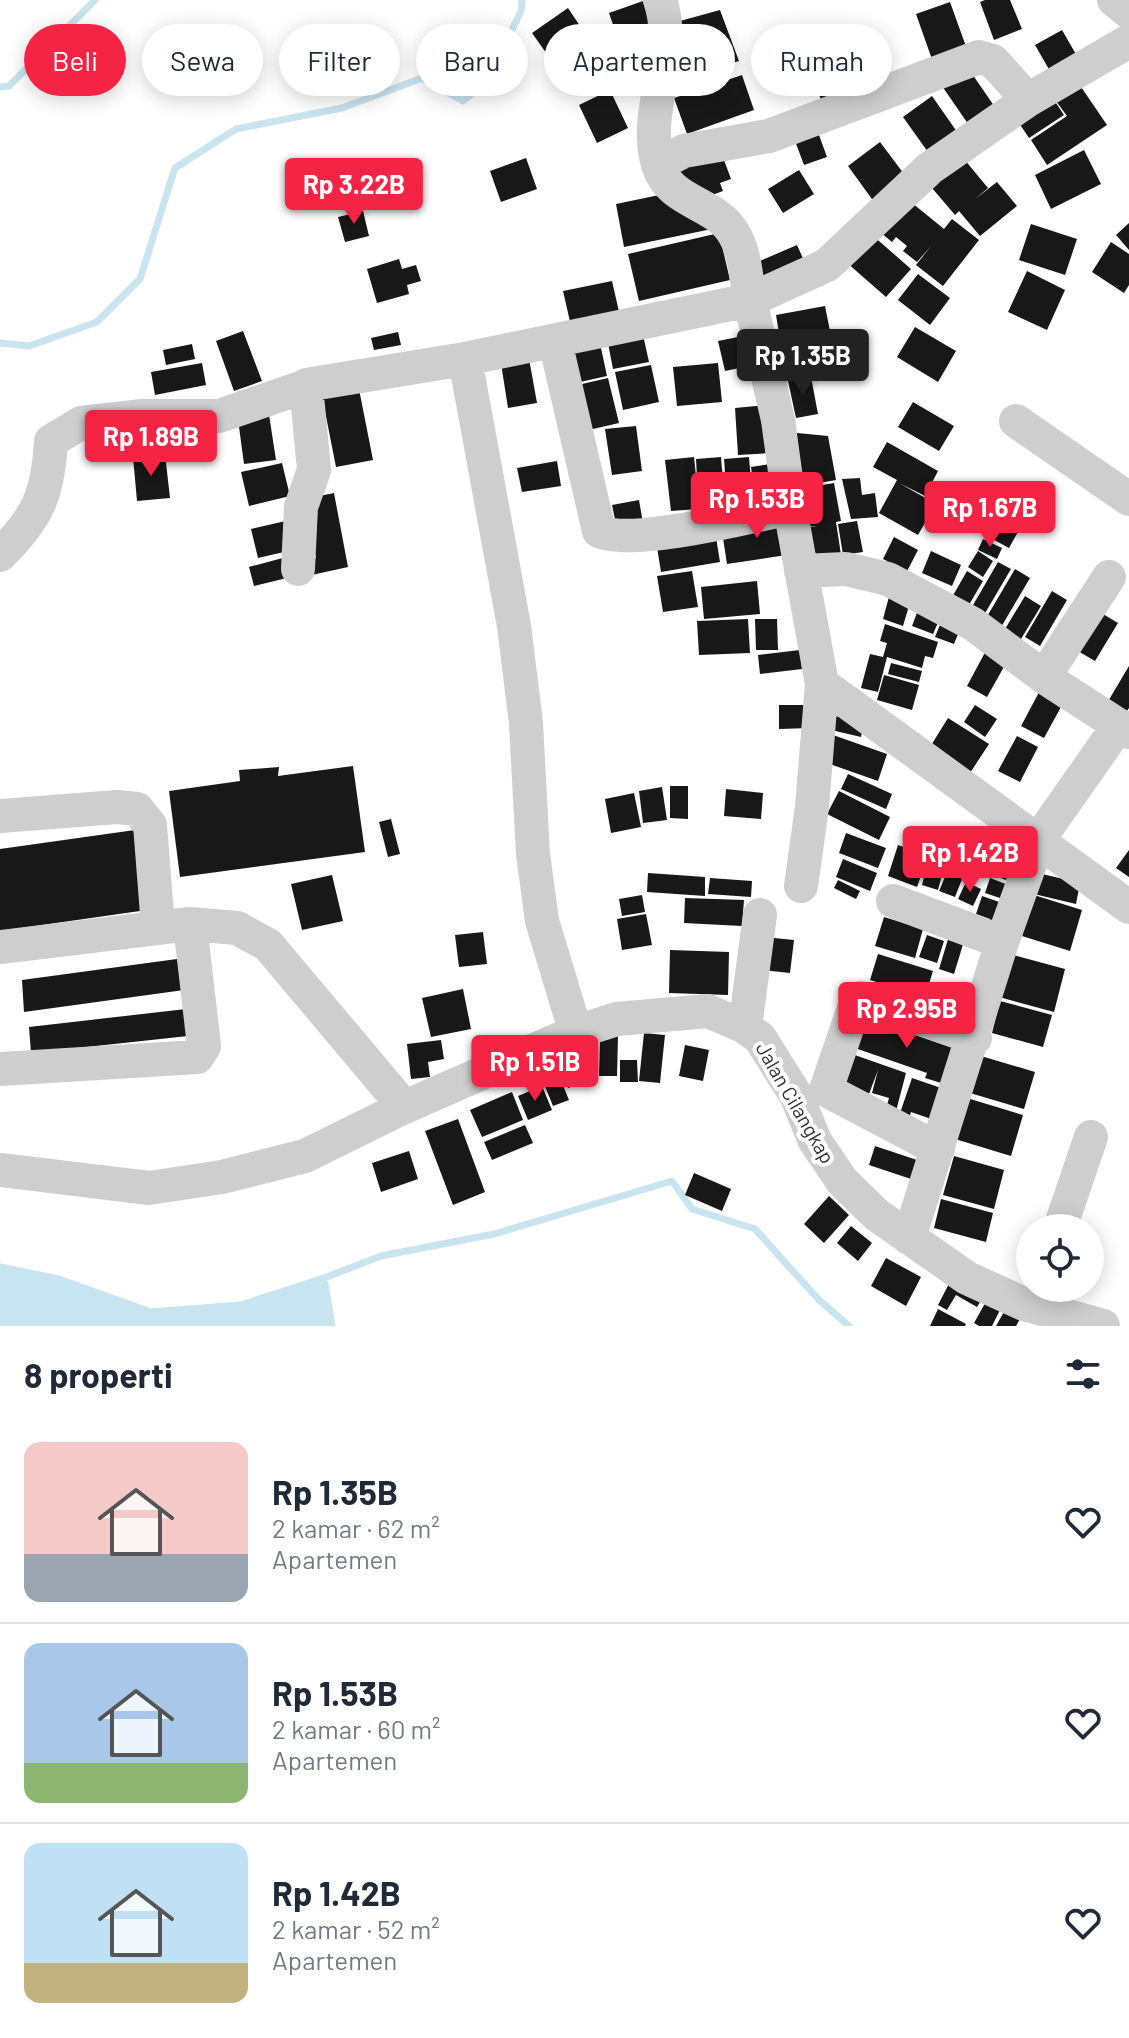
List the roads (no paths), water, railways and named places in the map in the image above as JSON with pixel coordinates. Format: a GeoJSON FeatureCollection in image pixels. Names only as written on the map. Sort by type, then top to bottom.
{"type":"FeatureCollection","features":[{"type":"Feature","properties":{"kind":"street"},"geometry":{"type":"LineString","coordinates":[[660,0],[667,32],[654,129],[658,164],[666,184],[681,197],[722,219],[741,249],[778,420],[790,508],[822,684],[812,807],[801,886]]}},
{"type":"Feature","properties":{"kind":"street"},"geometry":{"type":"LineString","coordinates":[[1114,0],[1129,12]]}},
{"type":"Feature","properties":{"kind":"street"},"geometry":{"type":"LineString","coordinates":[[0,555],[25,530],[49,482],[51,441],[63,431],[81,423],[142,416],[219,416],[306,385],[465,359],[750,300],[827,265],[930,168],[1028,100],[1129,41]]}},
{"type":"Feature","properties":{"kind":"street"},"geometry":{"type":"LineString","coordinates":[[658,164],[684,151],[769,136],[979,57],[993,61],[1028,100]]}},
{"type":"Feature","properties":{"kind":"street"},"geometry":{"type":"LineString","coordinates":[[555,341],[599,531],[607,535],[647,534],[790,508]]}},
{"type":"Feature","properties":{"kind":"street"},"geometry":{"type":"LineString","coordinates":[[465,359],[514,626],[526,723],[533,854],[542,921],[576,1033]]}},
{"type":"Feature","properties":{"kind":"street"},"geometry":{"type":"LineString","coordinates":[[298,569],[301,507],[314,470],[306,385]]}},
{"type":"Feature","properties":{"kind":"street"},"geometry":{"type":"LineString","coordinates":[[1016,421],[1129,499]]}},
{"type":"Feature","properties":{"kind":"street"},"geometry":{"type":"LineString","coordinates":[[801,571],[846,569],[888,579],[973,624],[1044,677],[1124,728],[1039,839],[1002,942],[975,1038],[909,1238]]}},
{"type":"Feature","properties":{"kind":"street"},"geometry":{"type":"LineString","coordinates":[[1044,677],[1109,577]]}},
{"type":"Feature","properties":{"kind":"street"},"geometry":{"type":"LineString","coordinates":[[822,684],[1129,907]]}},
{"type":"Feature","properties":{"kind":"street"},"geometry":{"type":"LineString","coordinates":[[0,816],[117,807],[137,809],[150,825],[204,1046],[197,1057],[0,1069]]}},
{"type":"Feature","properties":{"kind":"street"},"geometry":{"type":"LineString","coordinates":[[893,901],[1002,942]]}},
{"type":"Feature","properties":{"kind":"street"},"geometry":{"type":"LineString","coordinates":[[745,1027],[760,915]]}},
{"type":"Feature","properties":{"kind":"street"},"geometry":{"type":"LineString","coordinates":[[0,947],[174,926],[237,928],[268,945],[396,1097],[398,1110]]}},
{"type":"Feature","properties":{"kind":"street"},"geometry":{"type":"LineString","coordinates":[[938,1149],[826,1090],[856,1002],[861,998],[975,1038]]}},
{"type":"Feature","properties":{"kind":"street","name":"Jalan Cilangkap"},"geometry":{"type":"LineString","coordinates":[[0,1170],[149,1188],[208,1179],[305,1156],[398,1110],[576,1033],[617,1019],[708,1011],[745,1027],[760,1038],[797,1097],[815,1141],[842,1181],[877,1215],[967,1278],[1016,1291]]}},
{"type":"Feature","properties":{"kind":"street"},"geometry":{"type":"LineString","coordinates":[[1065,1214],[1091,1137]]}},
{"type":"Feature","properties":{"kind":"street","name":"Jalan Cilangkap"},"geometry":{"type":"LineString","coordinates":[[1048,1302],[1103,1326]]}},
{"type":"Feature","properties":{"kind":"water"},"geometry":{"type":"Polygon","coordinates":[[[0,1267],[59,1279],[152,1312],[241,1305],[324,1278],[332,1326],[0,1326],[0,1267]]]}},
{"type":"Feature","properties":{"kind":"waterway"},"geometry":{"type":"LineString","coordinates":[[0,87],[9,86],[95,0]]}},
{"type":"Feature","properties":{"kind":"waterway"},"geometry":{"type":"LineString","coordinates":[[0,343],[29,346],[97,322],[140,279],[175,168],[236,129],[342,108],[422,78],[463,101],[487,81],[521,11],[522,0]]}},
{"type":"Feature","properties":{"kind":"waterway"},"geometry":{"type":"LineString","coordinates":[[0,1267],[59,1279],[151,1312],[241,1305],[381,1256],[494,1234],[672,1181],[692,1209],[755,1229],[819,1300],[849,1326]]}},
{"type":"Feature","properties":{"kind":"waterway"},"geometry":{"type":"LineString","coordinates":[[324,1278],[332,1326]]}}]}
